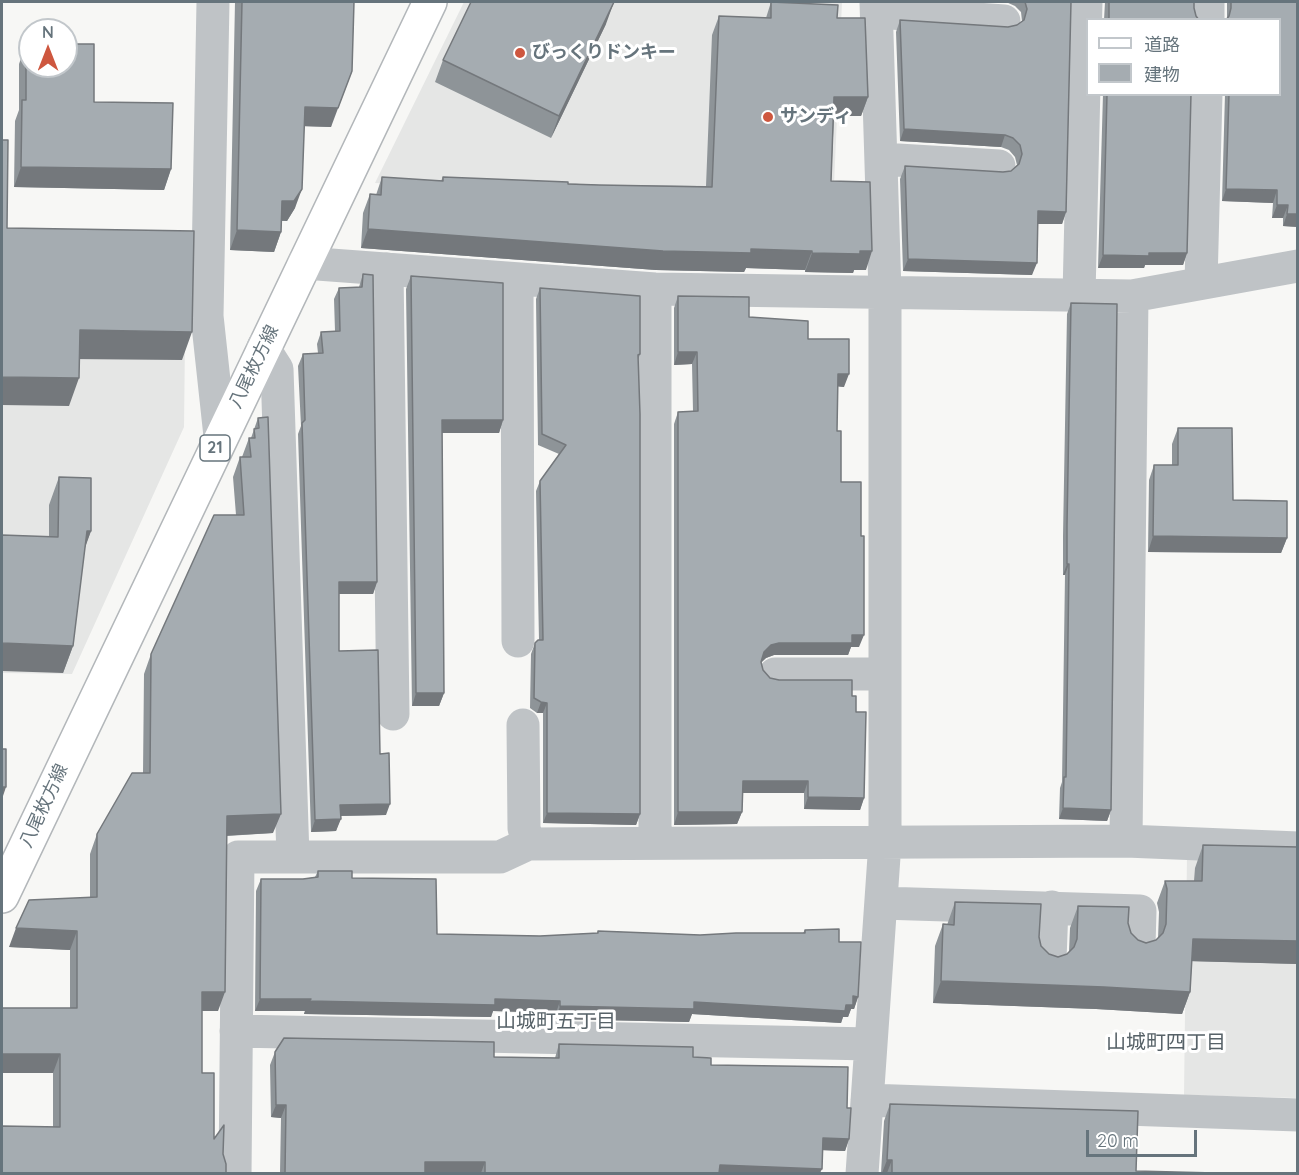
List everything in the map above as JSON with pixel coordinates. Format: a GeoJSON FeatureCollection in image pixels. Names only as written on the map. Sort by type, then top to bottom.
{"type":"FeatureCollection","features":[{"type":"Feature","properties":{"kind":"main road","name":"八尾枚方線"},"geometry":{"type":"LineString","coordinates":[[2,896],[220,436],[430,2]]}},
{"type":"Feature","properties":{"kind":"street"},"geometry":{"type":"LineString","coordinates":[[213,2],[207,316],[220,436]]}},
{"type":"Feature","properties":{"kind":"street"},"geometry":{"type":"LineString","coordinates":[[1079,295],[1086,2]]}},
{"type":"Feature","properties":{"kind":"street"},"geometry":{"type":"LineString","coordinates":[[1208,2],[1208,18]]}},
{"type":"Feature","properties":{"kind":"street"},"geometry":{"type":"LineString","coordinates":[[862,1173],[885,842],[885,293],[876,7],[1004,21]]}},
{"type":"Feature","properties":{"kind":"street"},"geometry":{"type":"LineString","coordinates":[[1201,284],[1206,96]]}},
{"type":"Feature","properties":{"kind":"street"},"geometry":{"type":"LineString","coordinates":[[881,159],[999,166]]}},
{"type":"Feature","properties":{"kind":"street"},"geometry":{"type":"LineString","coordinates":[[304,263],[655,289],[1132,296],[1298,266]]}},
{"type":"Feature","properties":{"kind":"street"},"geometry":{"type":"LineString","coordinates":[[387,269],[393,714]]}},
{"type":"Feature","properties":{"kind":"street"},"geometry":{"type":"LineString","coordinates":[[517,279],[518,640]]}},
{"type":"Feature","properties":{"kind":"street"},"geometry":{"type":"LineString","coordinates":[[655,289],[656,843]]}},
{"type":"Feature","properties":{"kind":"street"},"geometry":{"type":"LineString","coordinates":[[1126,841],[1132,296]]}},
{"type":"Feature","properties":{"kind":"street"},"geometry":{"type":"LineString","coordinates":[[263,347],[277,369],[293,857]]}},
{"type":"Feature","properties":{"kind":"street"},"geometry":{"type":"LineString","coordinates":[[775,674],[885,674]]}},
{"type":"Feature","properties":{"kind":"street"},"geometry":{"type":"LineString","coordinates":[[523,725],[524,828],[528,844]]}},
{"type":"Feature","properties":{"kind":"street"},"geometry":{"type":"LineString","coordinates":[[235,1173],[238,857],[500,857],[528,844],[1126,841],[1298,848]]}},
{"type":"Feature","properties":{"kind":"street"},"geometry":{"type":"LineString","coordinates":[[881,903],[1140,910],[1139,946]]}},
{"type":"Feature","properties":{"kind":"street"},"geometry":{"type":"LineString","coordinates":[[1050,960],[1052,908]]}},
{"type":"Feature","properties":{"kind":"street"},"geometry":{"type":"LineString","coordinates":[[236,1031],[871,1044]]}},
{"type":"Feature","properties":{"kind":"street"},"geometry":{"type":"LineString","coordinates":[[867,1100],[1298,1115]]}},
{"type":"Feature","properties":{"kind":"shaded area"},"geometry":{"type":"Polygon","coordinates":[[[464,2],[842,2],[833,208],[375,183],[464,2]]]}},
{"type":"Feature","properties":{"kind":"shaded area"},"geometry":{"type":"Polygon","coordinates":[[[2,251],[186,253],[184,427],[72,674],[2,673],[2,251]]]}},
{"type":"Feature","properties":{"kind":"shaded area"},"geometry":{"type":"Polygon","coordinates":[[[1187,855],[1297,858],[1297,1098],[1184,1095],[1187,855]]]}},
{"type":"Feature","properties":{"kind":"building"},"geometry":{"type":"Polygon","coordinates":[[[242,2],[354,2],[352,71],[338,108],[305,107],[302,189],[294,201],[282,201],[281,232],[237,230],[242,2]]]}},
{"type":"Feature","properties":{"kind":"building","name":"びっくりドンキー"},"geometry":{"type":"Polygon","coordinates":[[[471,2],[614,2],[559,116],[443,60],[471,2]]]}},
{"type":"Feature","properties":{"kind":"building"},"geometry":{"type":"Polygon","coordinates":[[[771,2],[838,5],[837,18],[865,18],[868,97],[834,97],[831,181],[870,182],[872,251],[860,251],[860,254],[751,249],[751,253],[663,251],[368,229],[370,194],[381,195],[382,177],[443,181],[443,177],[568,182],[568,184],[712,187],[719,16],[771,18],[771,2]]]}},
{"type":"Feature","properties":{"kind":"building"},"geometry":{"type":"Polygon","coordinates":[[[1025,2],[1071,2],[1066,212],[1038,211],[1037,263],[908,259],[905,166],[1003,172],[1011,171],[1019,164],[1022,154],[1020,145],[1013,138],[1005,135],[904,129],[900,20],[1008,27],[1024,20],[1027,9],[1025,2]]]}},
{"type":"Feature","properties":{"kind":"building"},"geometry":{"type":"Polygon","coordinates":[[[1109,2],[1194,2],[1198,18],[1109,18],[1109,2]]]}},
{"type":"Feature","properties":{"kind":"building"},"geometry":{"type":"Polygon","coordinates":[[[1231,2],[1298,2],[1298,214],[1287,214],[1288,205],[1277,205],[1277,190],[1226,189],[1229,96],[1281,96],[1281,18],[1228,18],[1231,2]]]}},
{"type":"Feature","properties":{"kind":"building"},"geometry":{"type":"Polygon","coordinates":[[[78,44],[94,44],[94,102],[173,103],[171,169],[21,167],[22,100],[26,100],[26,78],[78,78],[78,44]]]}},
{"type":"Feature","properties":{"kind":"building"},"geometry":{"type":"Polygon","coordinates":[[[1107,96],[1191,96],[1187,253],[1149,253],[1149,256],[1103,255],[1107,96]]]}},
{"type":"Feature","properties":{"kind":"building"},"geometry":{"type":"Polygon","coordinates":[[[2,140],[8,140],[7,228],[194,231],[192,332],[80,330],[79,378],[2,377],[2,140]]]}},
{"type":"Feature","properties":{"kind":"building"},"geometry":{"type":"Polygon","coordinates":[[[363,274],[373,275],[377,582],[339,582],[339,651],[378,650],[380,754],[389,753],[390,804],[340,805],[341,819],[315,820],[302,423],[305,420],[303,354],[323,353],[321,332],[340,331],[339,288],[362,287],[363,274]]]}},
{"type":"Feature","properties":{"kind":"building"},"geometry":{"type":"Polygon","coordinates":[[[411,276],[503,283],[503,420],[442,420],[444,693],[416,693],[411,276]]]}},
{"type":"Feature","properties":{"kind":"building"},"geometry":{"type":"Polygon","coordinates":[[[540,288],[640,296],[640,354],[638,355],[640,814],[547,813],[547,703],[534,698],[535,643],[543,640],[540,481],[566,445],[542,434],[540,288]]]}},
{"type":"Feature","properties":{"kind":"building"},"geometry":{"type":"Polygon","coordinates":[[[678,296],[749,297],[749,317],[808,321],[808,339],[849,339],[849,374],[838,374],[837,431],[841,431],[841,482],[861,482],[861,536],[864,536],[864,635],[852,635],[852,643],[779,643],[771,645],[764,652],[761,662],[763,670],[770,678],[779,680],[852,680],[852,696],[856,696],[856,712],[866,712],[864,798],[808,797],[808,781],[743,781],[742,812],[678,812],[678,412],[698,411],[697,352],[678,352],[678,296]]]}},
{"type":"Feature","properties":{"kind":"building"},"geometry":{"type":"Polygon","coordinates":[[[1071,303],[1117,304],[1111,810],[1063,808],[1064,777],[1066,777],[1071,303]]]}},
{"type":"Feature","properties":{"kind":"building"},"geometry":{"type":"Polygon","coordinates":[[[268,417],[281,814],[227,816],[225,992],[202,992],[202,1073],[214,1073],[214,1139],[224,1125],[223,1154],[226,1173],[2,1173],[2,1126],[60,1127],[60,1054],[2,1054],[2,1008],[77,1008],[77,931],[16,928],[29,900],[97,897],[97,834],[132,773],[150,773],[151,654],[214,515],[244,515],[240,457],[251,457],[249,438],[255,438],[254,429],[259,428],[258,418],[268,417]]]}},
{"type":"Feature","properties":{"kind":"building"},"geometry":{"type":"Polygon","coordinates":[[[1178,428],[1232,428],[1233,500],[1287,501],[1287,538],[1153,536],[1154,465],[1178,465],[1178,428]]]}},
{"type":"Feature","properties":{"kind":"building"},"geometry":{"type":"Polygon","coordinates":[[[59,477],[91,478],[91,531],[87,531],[73,646],[2,643],[2,535],[58,537],[59,477]]]}},
{"type":"Feature","properties":{"kind":"building"},"geometry":{"type":"Polygon","coordinates":[[[2,749],[6,749],[6,787],[2,787],[2,749]]]}},
{"type":"Feature","properties":{"kind":"building"},"geometry":{"type":"Polygon","coordinates":[[[1203,845],[1298,847],[1298,941],[1193,939],[1190,992],[941,981],[943,924],[954,925],[955,902],[1041,904],[1039,937],[1041,946],[1049,954],[1058,957],[1067,954],[1074,947],[1077,939],[1078,906],[1129,907],[1128,923],[1131,933],[1138,940],[1146,943],[1156,940],[1163,933],[1166,924],[1167,889],[1165,881],[1202,881],[1203,845]]]}},
{"type":"Feature","properties":{"kind":"building"},"geometry":{"type":"Polygon","coordinates":[[[318,871],[352,871],[352,878],[436,879],[437,934],[540,936],[598,933],[598,931],[700,935],[805,933],[805,930],[839,929],[839,942],[861,942],[858,997],[853,996],[853,1005],[846,1005],[845,1011],[694,1002],[694,1009],[560,1006],[560,1001],[495,999],[495,1005],[260,999],[261,879],[318,877],[318,871]]]}},
{"type":"Feature","properties":{"kind":"building"},"geometry":{"type":"Polygon","coordinates":[[[284,1038],[494,1042],[494,1057],[559,1058],[559,1044],[693,1047],[693,1057],[711,1058],[711,1065],[848,1067],[847,1108],[851,1108],[849,1139],[823,1138],[822,1169],[720,1165],[719,1173],[485,1173],[485,1162],[425,1162],[425,1173],[285,1173],[286,1105],[276,1105],[275,1052],[284,1038]]]}},
{"type":"Feature","properties":{"kind":"building"},"geometry":{"type":"Polygon","coordinates":[[[890,1104],[1138,1111],[1136,1171],[1215,1173],[892,1173],[892,1160],[887,1160],[890,1104]]]}},
{"type":"Feature","properties":{"kind":"place","name":"びっくりドンキー"},"geometry":{"type":"Point","coordinates":[520,53]}},
{"type":"Feature","properties":{"kind":"place","name":"サンディ"},"geometry":{"type":"Point","coordinates":[768,117]}},
{"type":"Feature","properties":{"kind":"district","name":"山城町五丁目"},"geometry":{"type":"Point","coordinates":[556,1022]}},
{"type":"Feature","properties":{"kind":"district","name":"山城町四丁目"},"geometry":{"type":"Point","coordinates":[1166,1043]}}]}
